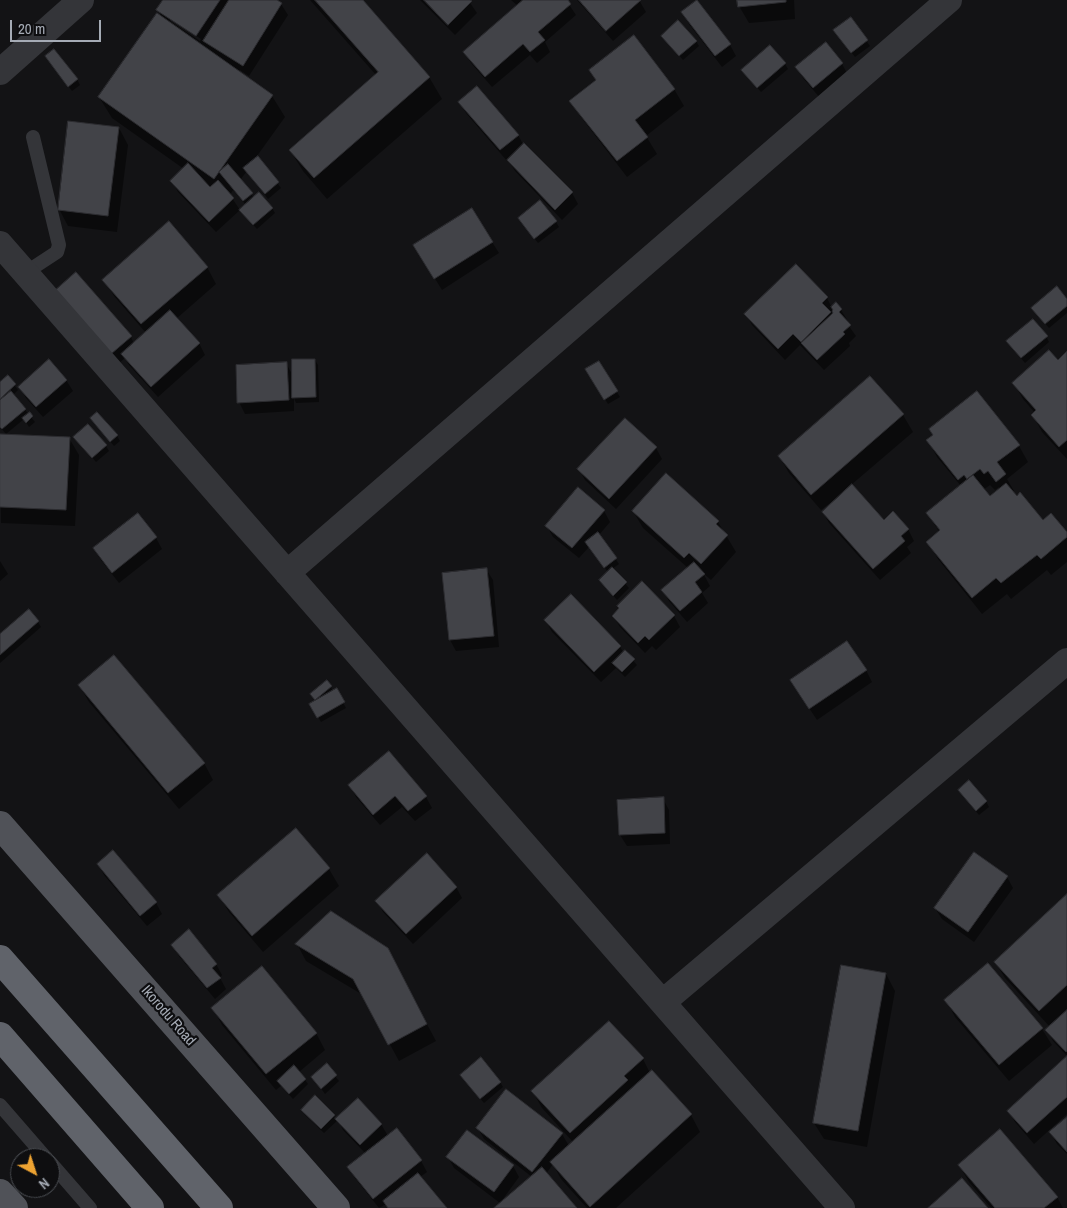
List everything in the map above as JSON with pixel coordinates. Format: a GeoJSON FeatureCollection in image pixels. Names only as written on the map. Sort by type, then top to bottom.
{"type":"FeatureCollection","features":[{"type":"Feature","properties":{"kind":"highway"},"geometry":{"type":"LineString","coordinates":[[0,959],[219,1208]]}},
{"type":"Feature","properties":{"kind":"highway"},"geometry":{"type":"LineString","coordinates":[[0,1036],[150,1208]]}},
{"type":"Feature","properties":{"kind":"main road","name":"Ikorodu Road"},"geometry":{"type":"LineString","coordinates":[[0,825],[336,1208]]}},
{"type":"Feature","properties":{"kind":"main road"},"geometry":{"type":"LineString","coordinates":[[0,1193],[14,1208]]}},
{"type":"Feature","properties":{"kind":"street"},"geometry":{"type":"LineString","coordinates":[[0,72],[81,0]]}},
{"type":"Feature","properties":{"kind":"street"},"geometry":{"type":"LineString","coordinates":[[287,574],[949,0]]}},
{"type":"Feature","properties":{"kind":"street"},"geometry":{"type":"LineString","coordinates":[[0,244],[842,1208]]}},
{"type":"Feature","properties":{"kind":"street"},"geometry":{"type":"LineString","coordinates":[[662,1002],[1067,661]]}},
{"type":"Feature","properties":{"kind":"lane"},"geometry":{"type":"LineString","coordinates":[[25,273],[57,252],[60,245],[33,137]]}},
{"type":"Feature","properties":{"kind":"lane"},"geometry":{"type":"LineString","coordinates":[[0,1105],[37,1148]]}},
{"type":"Feature","properties":{"kind":"lane"},"geometry":{"type":"LineString","coordinates":[[60,1174],[90,1208]]}},
{"type":"Feature","properties":{"kind":"building"},"geometry":{"type":"Polygon","coordinates":[[[163,0],[220,0],[196,36],[156,10],[163,0]]]}},
{"type":"Feature","properties":{"kind":"building"},"geometry":{"type":"Polygon","coordinates":[[[229,0],[277,0],[282,3],[243,66],[203,41],[229,0]]]}},
{"type":"Feature","properties":{"kind":"building"},"geometry":{"type":"Polygon","coordinates":[[[315,0],[363,0],[430,77],[314,178],[289,150],[378,72],[315,0]]]}},
{"type":"Feature","properties":{"kind":"building"},"geometry":{"type":"Polygon","coordinates":[[[424,0],[470,0],[472,1],[448,25],[424,0]]]}},
{"type":"Feature","properties":{"kind":"building"},"geometry":{"type":"Polygon","coordinates":[[[523,0],[568,0],[571,4],[538,32],[545,40],[530,52],[523,44],[485,77],[463,52],[523,0]]]}},
{"type":"Feature","properties":{"kind":"building"},"geometry":{"type":"Polygon","coordinates":[[[579,0],[641,0],[606,31],[579,0]]]}},
{"type":"Feature","properties":{"kind":"building"},"geometry":{"type":"Polygon","coordinates":[[[697,0],[731,44],[715,56],[681,12],[697,0]]]}},
{"type":"Feature","properties":{"kind":"building"},"geometry":{"type":"Polygon","coordinates":[[[737,0],[786,0],[786,2],[738,7],[737,0]]]}},
{"type":"Feature","properties":{"kind":"building"},"geometry":{"type":"Polygon","coordinates":[[[157,13],[273,95],[214,179],[98,97],[157,13]]]}},
{"type":"Feature","properties":{"kind":"building"},"geometry":{"type":"Polygon","coordinates":[[[851,17],[868,40],[851,53],[833,30],[851,17]]]}},
{"type":"Feature","properties":{"kind":"building"},"geometry":{"type":"Polygon","coordinates":[[[678,20],[697,41],[679,56],[661,36],[678,20]]]}},
{"type":"Feature","properties":{"kind":"building"},"geometry":{"type":"Polygon","coordinates":[[[634,35],[675,89],[635,120],[648,137],[617,161],[569,101],[596,80],[589,70],[634,35]]]}},
{"type":"Feature","properties":{"kind":"building"},"geometry":{"type":"Polygon","coordinates":[[[826,42],[843,63],[813,88],[795,67],[826,42]]]}},
{"type":"Feature","properties":{"kind":"building"},"geometry":{"type":"Polygon","coordinates":[[[770,45],[786,63],[757,88],[741,70],[770,45]]]}},
{"type":"Feature","properties":{"kind":"building"},"geometry":{"type":"Polygon","coordinates":[[[54,49],[78,79],[68,87],[45,56],[54,49]]]}},
{"type":"Feature","properties":{"kind":"building"},"geometry":{"type":"Polygon","coordinates":[[[477,86],[519,135],[500,150],[458,102],[477,86]]]}},
{"type":"Feature","properties":{"kind":"building"},"geometry":{"type":"Polygon","coordinates":[[[68,121],[119,127],[108,216],[58,210],[68,121]]]}},
{"type":"Feature","properties":{"kind":"building"},"geometry":{"type":"Polygon","coordinates":[[[524,143],[573,192],[555,210],[507,160],[524,143]]]}},
{"type":"Feature","properties":{"kind":"building"},"geometry":{"type":"Polygon","coordinates":[[[258,156],[279,182],[265,194],[243,168],[258,156]]]}},
{"type":"Feature","properties":{"kind":"building"},"geometry":{"type":"Polygon","coordinates":[[[188,163],[210,187],[218,180],[234,198],[209,222],[170,181],[188,163]]]}},
{"type":"Feature","properties":{"kind":"building"},"geometry":{"type":"Polygon","coordinates":[[[228,164],[253,193],[243,201],[219,172],[228,164]]]}},
{"type":"Feature","properties":{"kind":"building"},"geometry":{"type":"Polygon","coordinates":[[[259,192],[273,208],[253,225],[239,210],[259,192]]]}},
{"type":"Feature","properties":{"kind":"building"},"geometry":{"type":"Polygon","coordinates":[[[540,200],[557,221],[534,239],[518,218],[540,200]]]}},
{"type":"Feature","properties":{"kind":"building"},"geometry":{"type":"Polygon","coordinates":[[[472,208],[493,242],[434,279],[413,245],[472,208]]]}},
{"type":"Feature","properties":{"kind":"building"},"geometry":{"type":"Polygon","coordinates":[[[169,221],[208,267],[141,324],[102,280],[169,221]]]}},
{"type":"Feature","properties":{"kind":"building"},"geometry":{"type":"Polygon","coordinates":[[[796,264],[828,297],[822,303],[831,312],[801,342],[793,334],[778,349],[744,314],[796,264]]]}},
{"type":"Feature","properties":{"kind":"building"},"geometry":{"type":"Polygon","coordinates":[[[76,272],[132,336],[104,360],[49,296],[76,272]]]}},
{"type":"Feature","properties":{"kind":"building"},"geometry":{"type":"Polygon","coordinates":[[[1057,286],[1067,299],[1067,306],[1045,324],[1031,308],[1057,286]]]}},
{"type":"Feature","properties":{"kind":"building"},"geometry":{"type":"Polygon","coordinates":[[[836,302],[842,309],[839,312],[851,325],[843,332],[845,334],[817,360],[801,343],[833,313],[831,307],[836,302]]]}},
{"type":"Feature","properties":{"kind":"building"},"geometry":{"type":"Polygon","coordinates":[[[170,310],[200,343],[151,387],[121,354],[170,310]]]}},
{"type":"Feature","properties":{"kind":"building"},"geometry":{"type":"Polygon","coordinates":[[[1033,319],[1048,336],[1021,358],[1006,341],[1033,319]]]}},
{"type":"Feature","properties":{"kind":"building"},"geometry":{"type":"Polygon","coordinates":[[[1049,350],[1058,360],[1067,351],[1067,440],[1059,447],[1031,415],[1036,410],[1012,383],[1049,350]]]}},
{"type":"Feature","properties":{"kind":"building"},"geometry":{"type":"Polygon","coordinates":[[[49,359],[67,380],[36,407],[18,387],[49,359]]]}},
{"type":"Feature","properties":{"kind":"building"},"geometry":{"type":"Polygon","coordinates":[[[292,359],[315,359],[316,397],[292,398],[292,359]]]}},
{"type":"Feature","properties":{"kind":"building"},"geometry":{"type":"Polygon","coordinates":[[[599,361],[618,391],[604,400],[585,369],[599,361]]]}},
{"type":"Feature","properties":{"kind":"building"},"geometry":{"type":"Polygon","coordinates":[[[287,362],[289,400],[237,403],[236,365],[287,362]]]}},
{"type":"Feature","properties":{"kind":"building"},"geometry":{"type":"Polygon","coordinates":[[[8,375],[16,384],[0,399],[0,382],[8,375]]]}},
{"type":"Feature","properties":{"kind":"building"},"geometry":{"type":"Polygon","coordinates":[[[870,376],[904,414],[811,495],[778,456],[870,376]]]}},
{"type":"Feature","properties":{"kind":"building"},"geometry":{"type":"Polygon","coordinates":[[[11,391],[26,409],[2,429],[0,427],[0,400],[11,391]]]}},
{"type":"Feature","properties":{"kind":"building"},"geometry":{"type":"Polygon","coordinates":[[[977,391],[1020,445],[997,462],[1006,474],[996,482],[988,471],[984,474],[980,469],[967,479],[964,475],[958,480],[926,440],[933,435],[929,429],[977,391]]]}},
{"type":"Feature","properties":{"kind":"building"},"geometry":{"type":"Polygon","coordinates":[[[30,412],[33,416],[26,423],[22,418],[30,412]]]}},
{"type":"Feature","properties":{"kind":"building"},"geometry":{"type":"Polygon","coordinates":[[[97,412],[118,435],[110,442],[90,418],[97,412]]]}},
{"type":"Feature","properties":{"kind":"building"},"geometry":{"type":"Polygon","coordinates":[[[625,418],[657,447],[609,499],[577,469],[625,418]]]}},
{"type":"Feature","properties":{"kind":"building"},"geometry":{"type":"Polygon","coordinates":[[[88,424],[107,445],[92,458],[73,437],[88,424]]]}},
{"type":"Feature","properties":{"kind":"building"},"geometry":{"type":"Polygon","coordinates":[[[0,434],[70,437],[66,510],[0,507],[0,434]]]}},
{"type":"Feature","properties":{"kind":"building"},"geometry":{"type":"Polygon","coordinates":[[[666,473],[719,521],[716,524],[728,535],[701,564],[689,553],[684,558],[632,511],[666,473]]]}},
{"type":"Feature","properties":{"kind":"building"},"geometry":{"type":"Polygon","coordinates":[[[973,475],[990,496],[1006,483],[1017,496],[1020,492],[1043,520],[1051,513],[1067,532],[1067,537],[1041,559],[1037,555],[1001,583],[996,578],[972,598],[926,542],[940,530],[926,513],[973,475]]]}},
{"type":"Feature","properties":{"kind":"building"},"geometry":{"type":"Polygon","coordinates":[[[852,484],[884,520],[893,511],[909,529],[901,536],[905,541],[873,569],[822,512],[852,484]]]}},
{"type":"Feature","properties":{"kind":"building"},"geometry":{"type":"Polygon","coordinates":[[[578,487],[605,510],[572,548],[545,526],[578,487]]]}},
{"type":"Feature","properties":{"kind":"building"},"geometry":{"type":"Polygon","coordinates":[[[138,513],[157,537],[112,573],[93,548],[138,513]]]}},
{"type":"Feature","properties":{"kind":"building"},"geometry":{"type":"Polygon","coordinates":[[[598,532],[617,558],[604,568],[585,542],[598,532]]]}},
{"type":"Feature","properties":{"kind":"building"},"geometry":{"type":"Polygon","coordinates":[[[694,562],[705,574],[695,582],[702,592],[680,611],[661,590],[694,562]]]}},
{"type":"Feature","properties":{"kind":"building"},"geometry":{"type":"Polygon","coordinates":[[[612,567],[627,582],[613,596],[599,580],[612,567]]]}},
{"type":"Feature","properties":{"kind":"building"},"geometry":{"type":"Polygon","coordinates":[[[487,568],[494,636],[449,640],[442,573],[487,568]]]}},
{"type":"Feature","properties":{"kind":"building"},"geometry":{"type":"Polygon","coordinates":[[[642,581],[675,615],[649,640],[645,636],[638,643],[612,616],[619,608],[617,606],[642,581]]]}},
{"type":"Feature","properties":{"kind":"building"},"geometry":{"type":"Polygon","coordinates":[[[571,594],[621,646],[594,672],[544,620],[571,594]]]}},
{"type":"Feature","properties":{"kind":"building"},"geometry":{"type":"Polygon","coordinates":[[[29,609],[39,621],[0,655],[0,634],[29,609]]]}},
{"type":"Feature","properties":{"kind":"building"},"geometry":{"type":"Polygon","coordinates":[[[847,641],[867,670],[809,709],[790,680],[847,641]]]}},
{"type":"Feature","properties":{"kind":"building"},"geometry":{"type":"Polygon","coordinates":[[[625,650],[635,659],[622,672],[612,663],[625,650]]]}},
{"type":"Feature","properties":{"kind":"building"},"geometry":{"type":"Polygon","coordinates":[[[114,655],[205,763],[168,793],[78,685],[114,655]]]}},
{"type":"Feature","properties":{"kind":"building"},"geometry":{"type":"Polygon","coordinates":[[[327,680],[332,686],[315,700],[310,694],[327,680]]]}},
{"type":"Feature","properties":{"kind":"building"},"geometry":{"type":"Polygon","coordinates":[[[337,688],[345,702],[317,718],[309,704],[337,688]]]}},
{"type":"Feature","properties":{"kind":"building"},"geometry":{"type":"Polygon","coordinates":[[[389,751],[427,796],[408,811],[395,796],[373,815],[348,785],[389,751]]]}},
{"type":"Feature","properties":{"kind":"building"},"geometry":{"type":"Polygon","coordinates":[[[969,780],[987,801],[976,811],[958,790],[969,780]]]}},
{"type":"Feature","properties":{"kind":"building"},"geometry":{"type":"Polygon","coordinates":[[[664,797],[665,833],[619,835],[617,800],[664,797]]]}},
{"type":"Feature","properties":{"kind":"building"},"geometry":{"type":"Polygon","coordinates":[[[296,828],[330,868],[252,936],[217,895],[296,828]]]}},
{"type":"Feature","properties":{"kind":"building"},"geometry":{"type":"Polygon","coordinates":[[[113,850],[157,902],[140,916],[97,864],[113,850]]]}},
{"type":"Feature","properties":{"kind":"building"},"geometry":{"type":"Polygon","coordinates":[[[974,852],[1008,876],[968,932],[934,908],[974,852]]]}},
{"type":"Feature","properties":{"kind":"building"},"geometry":{"type":"Polygon","coordinates":[[[427,853],[457,887],[406,934],[375,901],[427,853]]]}},
{"type":"Feature","properties":{"kind":"building"},"geometry":{"type":"Polygon","coordinates":[[[1067,894],[1067,985],[1039,1011],[994,962],[1067,894]]]}},
{"type":"Feature","properties":{"kind":"building"},"geometry":{"type":"Polygon","coordinates":[[[331,911],[388,948],[427,1024],[388,1045],[353,979],[295,944],[331,911]]]}},
{"type":"Feature","properties":{"kind":"building"},"geometry":{"type":"Polygon","coordinates":[[[189,929],[217,964],[212,968],[221,978],[207,988],[171,945],[189,929]]]}},
{"type":"Feature","properties":{"kind":"building"},"geometry":{"type":"Polygon","coordinates":[[[988,963],[1043,1028],[999,1065],[944,1000],[988,963]]]}},
{"type":"Feature","properties":{"kind":"building"},"geometry":{"type":"Polygon","coordinates":[[[841,965],[886,973],[858,1131],[813,1123],[841,965]]]}},
{"type":"Feature","properties":{"kind":"building"},"geometry":{"type":"Polygon","coordinates":[[[262,966],[317,1033],[266,1074],[211,1008],[262,966]]]}},
{"type":"Feature","properties":{"kind":"building"},"geometry":{"type":"Polygon","coordinates":[[[1067,1010],[1067,1051],[1066,1052],[1045,1030],[1067,1010]]]}},
{"type":"Feature","properties":{"kind":"building"},"geometry":{"type":"Polygon","coordinates":[[[609,1021],[644,1058],[624,1076],[628,1080],[570,1133],[531,1091],[609,1021]]]}},
{"type":"Feature","properties":{"kind":"building"},"geometry":{"type":"Polygon","coordinates":[[[1067,1056],[1067,1097],[1027,1133],[1007,1111],[1067,1056]]]}},
{"type":"Feature","properties":{"kind":"building"},"geometry":{"type":"Polygon","coordinates":[[[481,1057],[501,1082],[480,1099],[460,1075],[481,1057]]]}},
{"type":"Feature","properties":{"kind":"building"},"geometry":{"type":"Polygon","coordinates":[[[327,1063],[337,1075],[321,1089],[311,1077],[327,1063]]]}},
{"type":"Feature","properties":{"kind":"building"},"geometry":{"type":"Polygon","coordinates":[[[294,1065],[306,1079],[289,1094],[277,1081],[294,1065]]]}},
{"type":"Feature","properties":{"kind":"building"},"geometry":{"type":"Polygon","coordinates":[[[652,1070],[692,1114],[590,1207],[550,1162],[652,1070]]]}},
{"type":"Feature","properties":{"kind":"building"},"geometry":{"type":"Polygon","coordinates":[[[506,1089],[563,1133],[532,1172],[476,1128],[506,1089]]]}},
{"type":"Feature","properties":{"kind":"building"},"geometry":{"type":"Polygon","coordinates":[[[315,1095],[335,1115],[321,1129],[301,1110],[315,1095]]]}},
{"type":"Feature","properties":{"kind":"building"},"geometry":{"type":"Polygon","coordinates":[[[358,1098],[382,1124],[360,1145],[335,1119],[358,1098]]]}},
{"type":"Feature","properties":{"kind":"building"},"geometry":{"type":"Polygon","coordinates":[[[1067,1117],[1067,1152],[1049,1132],[1067,1117]]]}},
{"type":"Feature","properties":{"kind":"building"},"geometry":{"type":"Polygon","coordinates":[[[397,1128],[422,1160],[373,1199],[347,1167],[397,1128]]]}},
{"type":"Feature","properties":{"kind":"building"},"geometry":{"type":"Polygon","coordinates":[[[1000,1129],[1058,1197],[1044,1208],[995,1208],[958,1165],[1000,1129]]]}},
{"type":"Feature","properties":{"kind":"building"},"geometry":{"type":"Polygon","coordinates":[[[467,1130],[514,1165],[494,1192],[446,1157],[467,1130]]]}},
{"type":"Feature","properties":{"kind":"building"},"geometry":{"type":"Polygon","coordinates":[[[542,1167],[577,1208],[494,1208],[542,1167]]]}},
{"type":"Feature","properties":{"kind":"building"},"geometry":{"type":"Polygon","coordinates":[[[418,1173],[447,1208],[388,1208],[383,1201],[418,1173]]]}},
{"type":"Feature","properties":{"kind":"building"},"geometry":{"type":"Polygon","coordinates":[[[962,1178],[988,1208],[928,1208],[962,1178]]]}}]}
